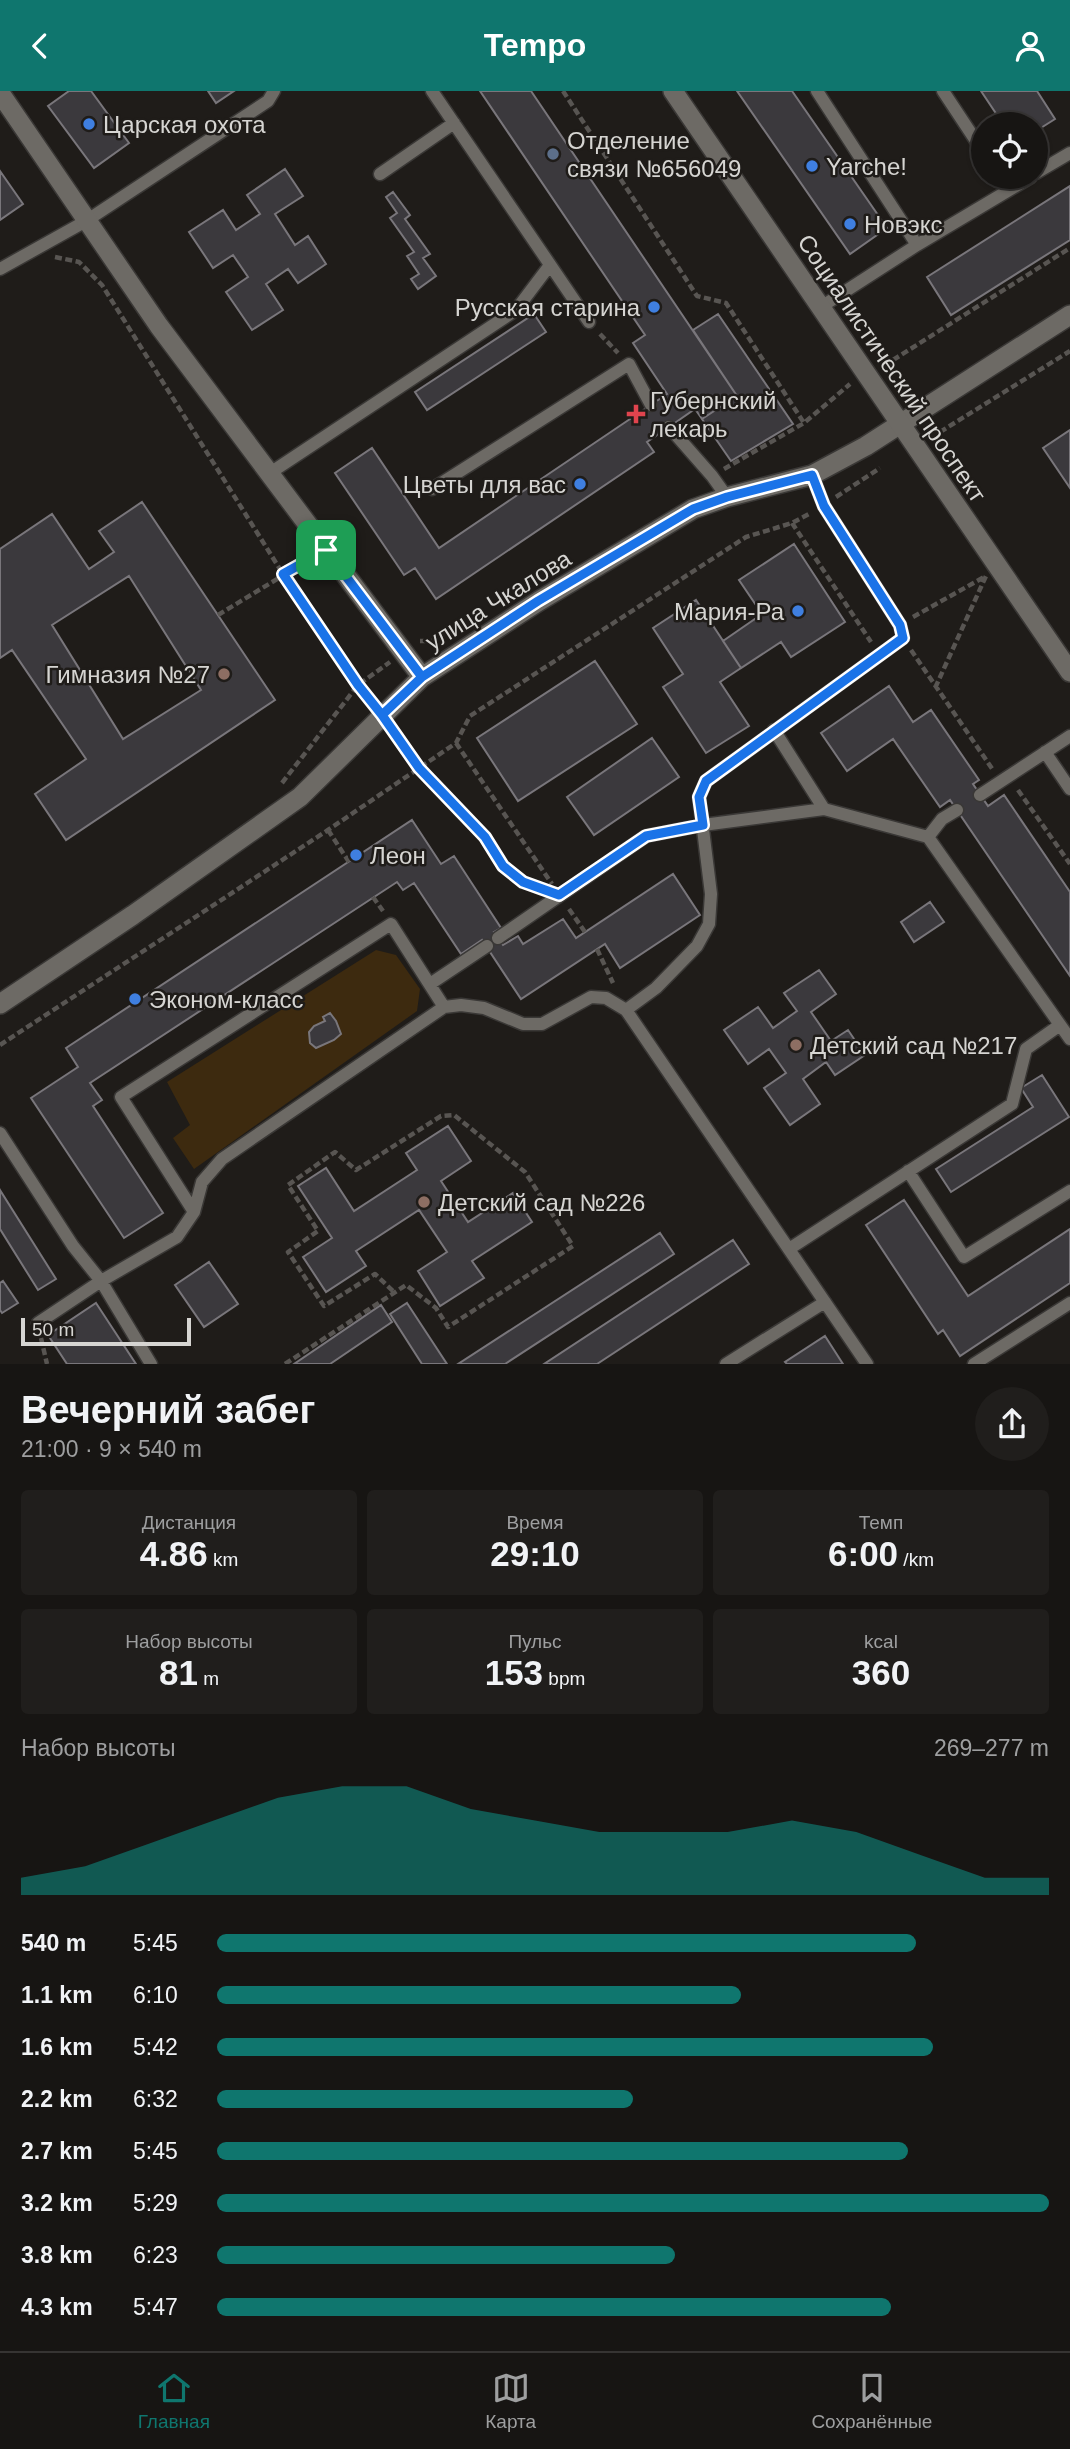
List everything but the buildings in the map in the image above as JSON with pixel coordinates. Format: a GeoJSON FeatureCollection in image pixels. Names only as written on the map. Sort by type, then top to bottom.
{"type":"FeatureCollection","features":[{"type":"Feature","properties":{"kind":"street","name":"Социалистический проспект"},"geometry":{"type":"LineString","coordinates":[[673,91],[1070,673]]}},
{"type":"Feature","properties":{"kind":"street"},"geometry":{"type":"LineString","coordinates":[[0,93],[159,326],[422,677]]}},
{"type":"Feature","properties":{"kind":"street","name":"улица Чкалова"},"geometry":{"type":"LineString","coordinates":[[0,1004],[133,915],[300,797],[422,677],[538,601],[693,509],[727,497],[812,475],[866,446],[1070,315]]}},
{"type":"Feature","properties":{"kind":"lane"},"geometry":{"type":"LineString","coordinates":[[0,269],[86,221],[268,101],[274,91]]}},
{"type":"Feature","properties":{"kind":"lane"},"geometry":{"type":"LineString","coordinates":[[432,91],[589,322]]}},
{"type":"Feature","properties":{"kind":"lane"},"geometry":{"type":"LineString","coordinates":[[817,91],[917,245]]}},
{"type":"Feature","properties":{"kind":"lane"},"geometry":{"type":"LineString","coordinates":[[943,91],[971,133]]}},
{"type":"Feature","properties":{"kind":"lane"},"geometry":{"type":"LineString","coordinates":[[380,174],[454,123]]}},
{"type":"Feature","properties":{"kind":"lane"},"geometry":{"type":"LineString","coordinates":[[1048,166],[1070,153]]}},
{"type":"Feature","properties":{"kind":"lane"},"geometry":{"type":"LineString","coordinates":[[821,307],[1008,190]]}},
{"type":"Feature","properties":{"kind":"lane"},"geometry":{"type":"LineString","coordinates":[[270,473],[516,310],[550,265]]}},
{"type":"Feature","properties":{"kind":"lane"},"geometry":{"type":"LineString","coordinates":[[432,489],[629,364],[651,405]]}},
{"type":"Feature","properties":{"kind":"lane"},"geometry":{"type":"LineString","coordinates":[[669,427],[727,497]]}},
{"type":"Feature","properties":{"kind":"lane"},"geometry":{"type":"LineString","coordinates":[[626,1010],[656,988],[696,947],[709,924],[711,894],[699,797],[706,781],[903,638],[900,625],[824,506],[812,475]]}},
{"type":"Feature","properties":{"kind":"lane"},"geometry":{"type":"LineString","coordinates":[[774,730],[824,809]]}},
{"type":"Feature","properties":{"kind":"lane"},"geometry":{"type":"LineString","coordinates":[[980,795],[1070,736]]}},
{"type":"Feature","properties":{"kind":"lane"},"geometry":{"type":"LineString","coordinates":[[1045,752],[1070,789]]}},
{"type":"Feature","properties":{"kind":"lane"},"geometry":{"type":"LineString","coordinates":[[498,938],[646,836],[703,825],[824,809],[928,837],[1070,1039]]}},
{"type":"Feature","properties":{"kind":"lane"},"geometry":{"type":"LineString","coordinates":[[928,837],[942,819],[957,810]]}},
{"type":"Feature","properties":{"kind":"lane"},"geometry":{"type":"LineString","coordinates":[[194,1212],[121,1097],[391,924],[444,1007]]}},
{"type":"Feature","properties":{"kind":"lane"},"geometry":{"type":"LineString","coordinates":[[430,983],[486,947]]}},
{"type":"Feature","properties":{"kind":"lane"},"geometry":{"type":"LineString","coordinates":[[38,1324],[101,1281],[177,1237],[194,1212],[202,1182],[222,1159],[444,1007],[460,1005],[484,1008],[523,1024],[542,1024],[591,997],[606,998],[626,1010],[867,1364]]}},
{"type":"Feature","properties":{"kind":"lane"},"geometry":{"type":"LineString","coordinates":[[789,1249],[1012,1104],[1026,1049],[1060,1025]]}},
{"type":"Feature","properties":{"kind":"lane"},"geometry":{"type":"LineString","coordinates":[[0,1133],[73,1246],[101,1281],[151,1364]]}},
{"type":"Feature","properties":{"kind":"lane"},"geometry":{"type":"LineString","coordinates":[[908,1171],[964,1257],[1070,1191]]}},
{"type":"Feature","properties":{"kind":"lane"},"geometry":{"type":"LineString","coordinates":[[726,1364],[825,1301]]}},
{"type":"Feature","properties":{"kind":"lane"},"geometry":{"type":"LineString","coordinates":[[974,1364],[1070,1303]]}},
{"type":"Feature","properties":{"kind":"path"},"geometry":{"type":"LineString","coordinates":[[564,91],[696,296],[726,303],[804,423]]}},
{"type":"Feature","properties":{"kind":"path"},"geometry":{"type":"LineString","coordinates":[[893,360],[1070,248]]}},
{"type":"Feature","properties":{"kind":"path"},"geometry":{"type":"LineString","coordinates":[[30,253],[79,262],[102,285],[283,574],[358,685],[419,768],[485,837],[503,866],[523,882],[559,895]]}},
{"type":"Feature","properties":{"kind":"path"},"geometry":{"type":"LineString","coordinates":[[589,322],[629,364]]}},
{"type":"Feature","properties":{"kind":"path"},"geometry":{"type":"LineString","coordinates":[[940,432],[1070,351]]}},
{"type":"Feature","properties":{"kind":"path"},"geometry":{"type":"LineString","coordinates":[[0,1045],[456,743],[470,716],[746,537],[792,523],[824,506],[880,468]]}},
{"type":"Feature","properties":{"kind":"path"},"geometry":{"type":"LineString","coordinates":[[792,523],[872,643],[903,638],[1001,781],[1018,790],[1070,865]]}},
{"type":"Feature","properties":{"kind":"path"},"geometry":{"type":"LineString","coordinates":[[218,615],[326,550]]}},
{"type":"Feature","properties":{"kind":"path"},"geometry":{"type":"LineString","coordinates":[[900,625],[986,576],[936,687]]}},
{"type":"Feature","properties":{"kind":"path"},"geometry":{"type":"LineString","coordinates":[[456,743],[513,826]]}},
{"type":"Feature","properties":{"kind":"path"},"geometry":{"type":"LineString","coordinates":[[328,830],[349,862]]}},
{"type":"Feature","properties":{"kind":"path"},"geometry":{"type":"LineString","coordinates":[[285,1364],[406,1285],[436,1308],[448,1327],[573,1246],[525,1172],[453,1115],[441,1117],[356,1170],[335,1152],[288,1185],[318,1231],[288,1252],[324,1306],[375,1274],[394,1292]]}},
{"type":"Feature","properties":{"kind":"path"},"geometry":{"type":"LineString","coordinates":[[38,1324],[47,1364]]}},
{"type":"Feature","properties":{"kind":"shaded area"},"geometry":{"type":"Polygon","coordinates":[[[376,950],[396,955],[420,989],[417,1011],[194,1169],[173,1138],[190,1125],[167,1082],[376,950]]]}},
{"type":"Feature","properties":{"kind":"place","name":"Царская охота"},"geometry":{"type":"Point","coordinates":[89,124]}},
{"type":"Feature","properties":{"kind":"place","name":"Отделение связи №656049"},"geometry":{"type":"Point","coordinates":[553,154]}},
{"type":"Feature","properties":{"kind":"place","name":"Yarche!"},"geometry":{"type":"Point","coordinates":[812,166]}},
{"type":"Feature","properties":{"kind":"place","name":"Новэкс"},"geometry":{"type":"Point","coordinates":[850,224]}},
{"type":"Feature","properties":{"kind":"place","name":"Русская старина"},"geometry":{"type":"Point","coordinates":[654,307]}},
{"type":"Feature","properties":{"kind":"place","name":"Губернский лекарь"},"geometry":{"type":"Point","coordinates":[636,414]}},
{"type":"Feature","properties":{"kind":"place","name":"Цветы для вас"},"geometry":{"type":"Point","coordinates":[580,484]}},
{"type":"Feature","properties":{"kind":"place","name":"Мария-Ра"},"geometry":{"type":"Point","coordinates":[798,611]}},
{"type":"Feature","properties":{"kind":"place","name":"Гимназия №27"},"geometry":{"type":"Point","coordinates":[224,674]}},
{"type":"Feature","properties":{"kind":"place","name":"Леон"},"geometry":{"type":"Point","coordinates":[356,855]}},
{"type":"Feature","properties":{"kind":"place","name":"Эконом-класс"},"geometry":{"type":"Point","coordinates":[135,999]}},
{"type":"Feature","properties":{"kind":"place","name":"Детский сад №217"},"geometry":{"type":"Point","coordinates":[796,1045]}},
{"type":"Feature","properties":{"kind":"place","name":"Детский сад №226"},"geometry":{"type":"Point","coordinates":[424,1202]}},
{"type":"Feature","properties":{"kind":"route"},"geometry":{"type":"LineString","coordinates":[[326,550],[283,574],[358,685],[382,715],[422,677],[538,601],[693,509],[727,497],[812,475],[824,506],[900,625],[903,638],[706,781],[699,797],[703,825],[646,836],[559,895],[523,882],[503,866],[485,837],[419,768],[382,715],[422,677],[326,550]]}}]}
